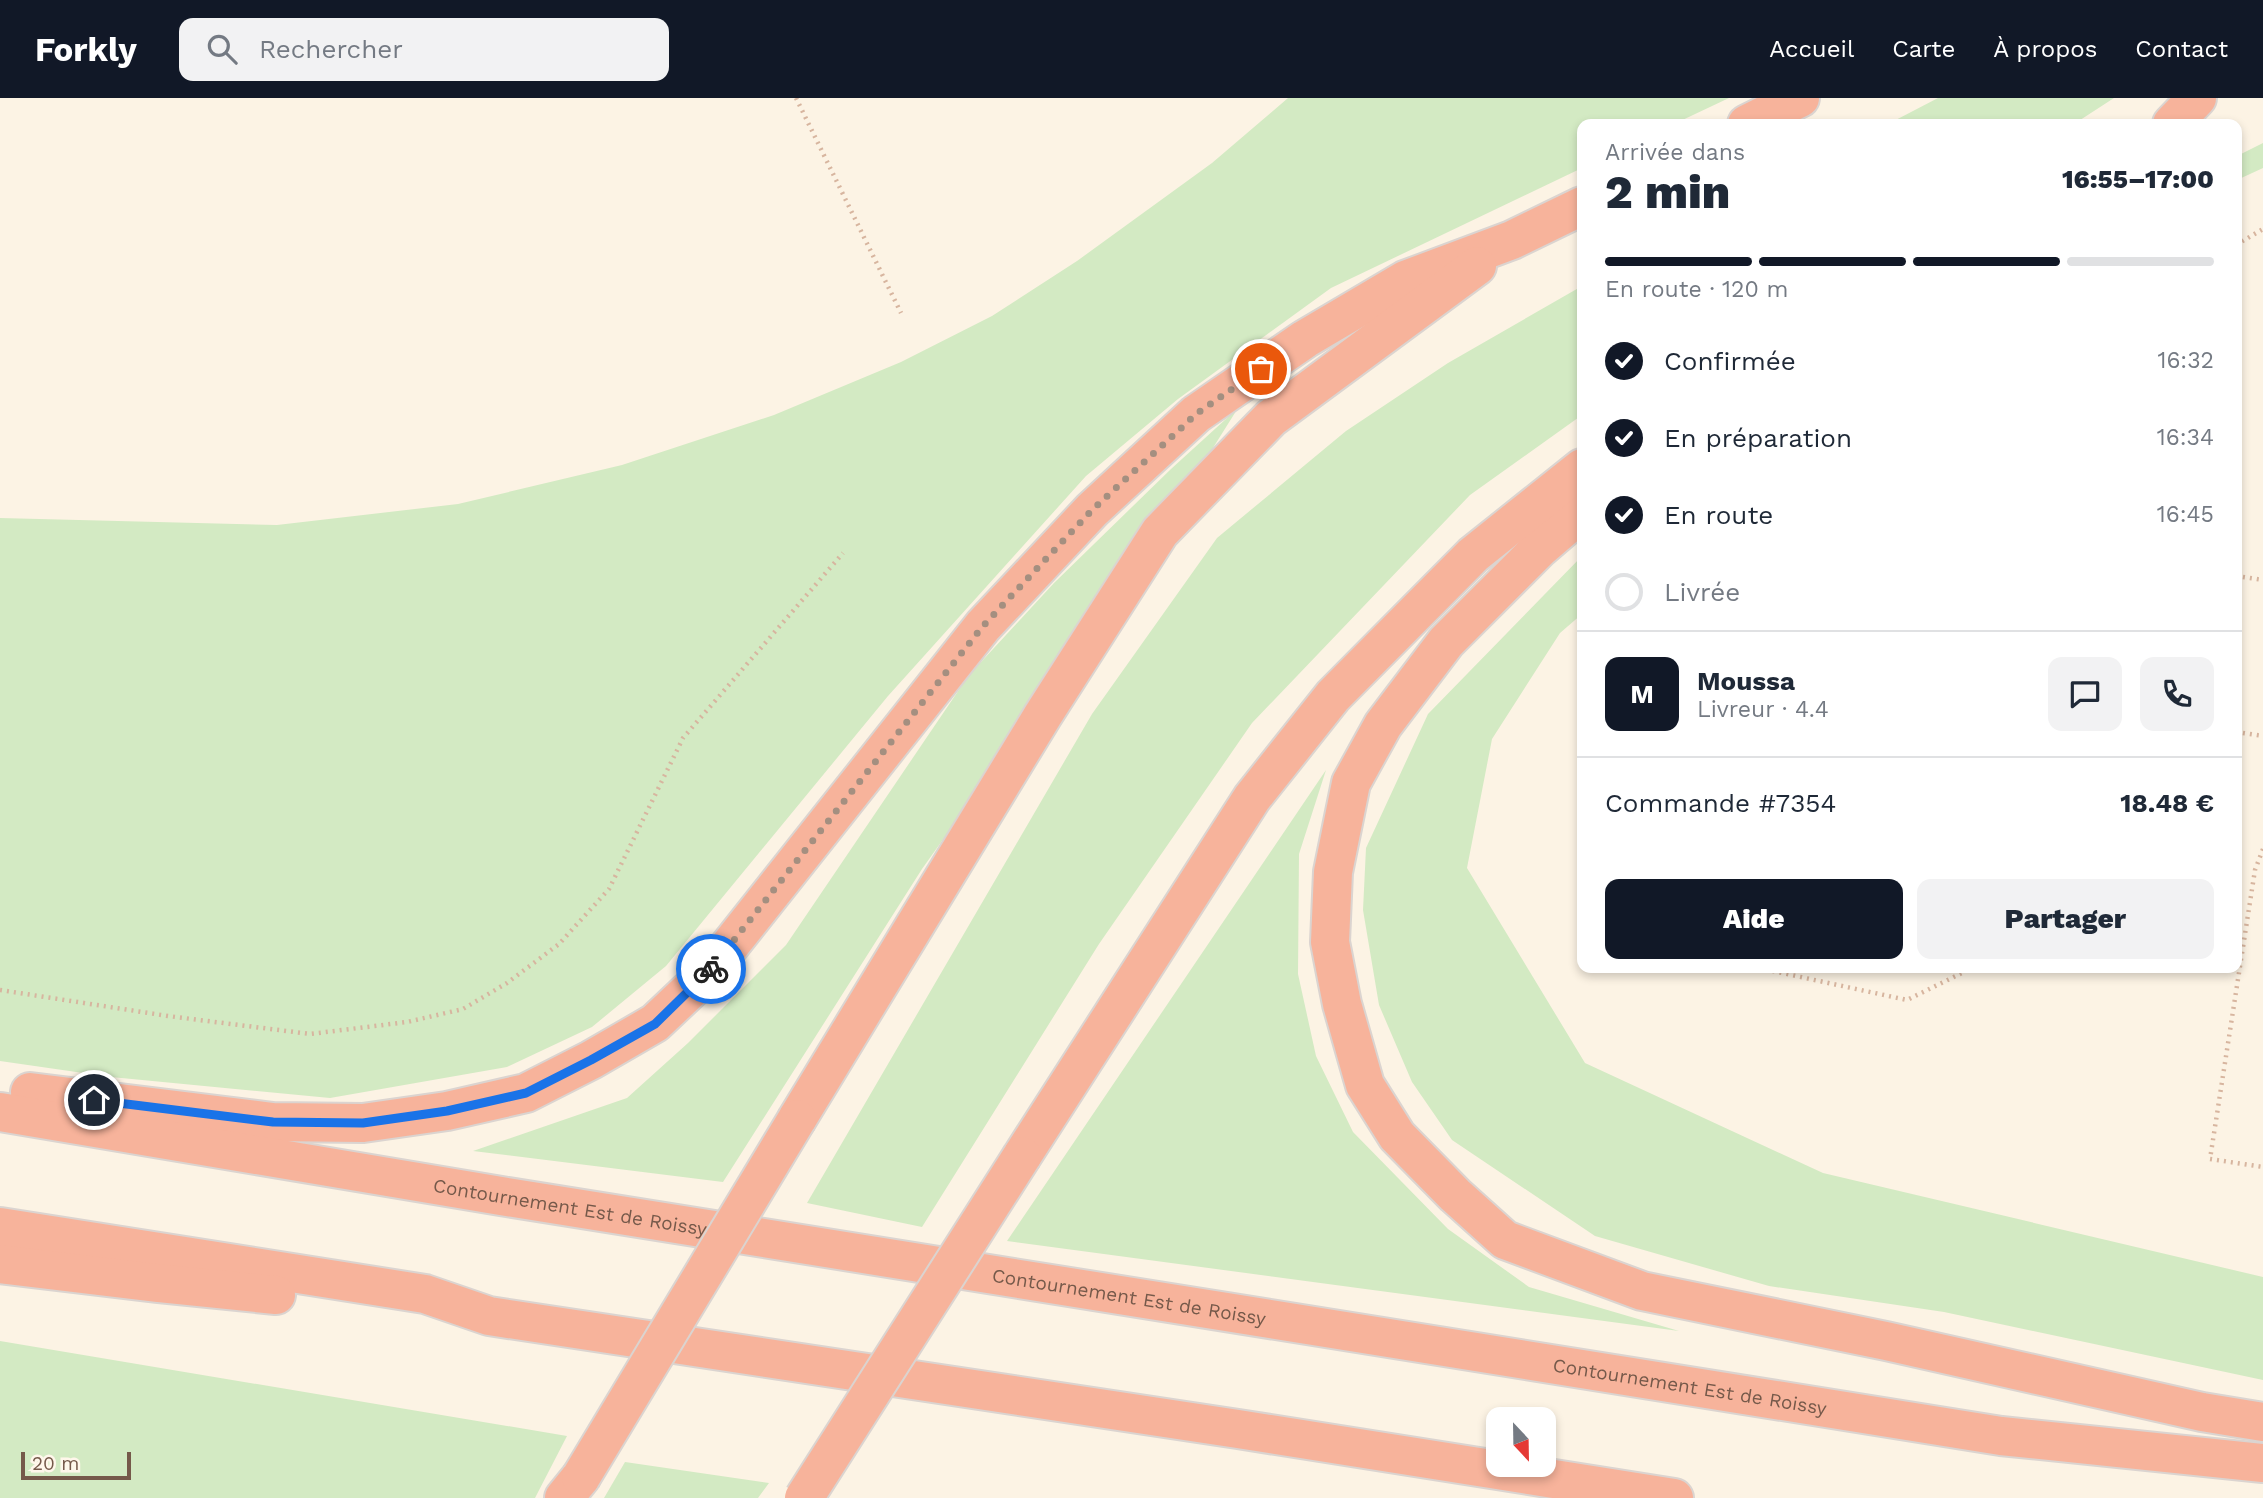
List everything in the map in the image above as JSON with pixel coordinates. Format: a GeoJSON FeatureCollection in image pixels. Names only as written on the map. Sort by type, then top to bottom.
{"type":"FeatureCollection","features":[{"type":"Feature","properties":{"kind":"highway"},"geometry":{"type":"LineString","coordinates":[[1757,119],[1800,98]]}},
{"type":"Feature","properties":{"kind":"highway"},"geometry":{"type":"LineString","coordinates":[[2177,119],[2197,98]]}},
{"type":"Feature","properties":{"kind":"highway"},"geometry":{"type":"LineString","coordinates":[[0,1089],[273,1122],[363,1123],[447,1111],[526,1093],[591,1060],[655,1024],[708,972],[983,626],[1092,510],[1196,414],[1305,339],[1405,280],[1512,240],[1577,208]]}},
{"type":"Feature","properties":{"kind":"highway"},"geometry":{"type":"LineString","coordinates":[[573,1487],[1042,715],[1160,532],[1270,418],[1512,240]]}},
{"type":"Feature","properties":{"kind":"highway"},"geometry":{"type":"LineString","coordinates":[[804,1498],[1252,798],[1333,696],[1473,555],[1577,472]]}},
{"type":"Feature","properties":{"kind":"highway"},"geometry":{"type":"LineString","coordinates":[[1577,516],[1540,548],[1446,642],[1384,725],[1351,783],[1333,872],[1330,942],[1342,1004],[1365,1085],[1397,1136],[1455,1195],[1506,1240],[1642,1291],[1886,1341],[2202,1412],[2263,1422]]}},
{"type":"Feature","properties":{"kind":"highway","name":"Contournement Est de Roissy"},"geometry":{"type":"LineString","coordinates":[[0,1112],[514,1198],[2001,1436],[2263,1463]]}},
{"type":"Feature","properties":{"kind":"highway"},"geometry":{"type":"LineString","coordinates":[[0,1227],[425,1294],[489,1315],[1674,1498]]}},
{"type":"Feature","properties":{"kind":"highway"},"geometry":{"type":"LineString","coordinates":[[0,1264],[271,1294],[423,1316],[489,1315]]}},
{"type":"Feature","properties":{"kind":"path"},"geometry":{"type":"LineString","coordinates":[[796,98],[901,313]]}},
{"type":"Feature","properties":{"kind":"path"},"geometry":{"type":"LineString","coordinates":[[2242,241],[2263,229]]}},
{"type":"Feature","properties":{"kind":"path"},"geometry":{"type":"LineString","coordinates":[[0,990],[167,1016],[310,1034],[407,1022],[463,1009],[508,983],[559,944],[609,889],[683,738],[843,553]]}},
{"type":"Feature","properties":{"kind":"path"},"geometry":{"type":"LineString","coordinates":[[2242,577],[2263,580]]}},
{"type":"Feature","properties":{"kind":"path"},"geometry":{"type":"LineString","coordinates":[[2242,733],[2263,736]]}},
{"type":"Feature","properties":{"kind":"path"},"geometry":{"type":"LineString","coordinates":[[2242,953],[2255,870],[2263,849]]}},
{"type":"Feature","properties":{"kind":"path"},"geometry":{"type":"LineString","coordinates":[[1782,973],[1907,1000],[1962,973]]}},
{"type":"Feature","properties":{"kind":"path"},"geometry":{"type":"LineString","coordinates":[[2239,973],[2210,1158],[2263,1167]]}},
{"type":"Feature","properties":{"kind":"green space"},"geometry":{"type":"Polygon","coordinates":[[[1288,98],[1729,98],[1685,119],[1577,119],[1577,170],[1331,288],[1178,399],[1086,476],[888,696],[666,966],[592,1027],[507,1067],[330,1098],[111,1077],[0,1061],[0,518],[277,525],[458,504],[622,465],[774,415],[901,362],[992,316],[1077,261],[1212,163],[1288,98]]]}},
{"type":"Feature","properties":{"kind":"green space"},"geometry":{"type":"Polygon","coordinates":[[[1938,98],[2114,98],[2082,119],[1898,119],[1938,98]]]}},
{"type":"Feature","properties":{"kind":"green space"},"geometry":{"type":"Polygon","coordinates":[[[2263,143],[2263,168],[2242,178],[2242,154],[2263,143]]]}},
{"type":"Feature","properties":{"kind":"green space"},"geometry":{"type":"Polygon","coordinates":[[[1577,289],[1577,419],[1470,495],[1252,723],[1099,944],[922,1227],[807,1203],[1092,714],[1217,538],[1346,431],[1448,363],[1577,289]]]}},
{"type":"Feature","properties":{"kind":"green space"},"geometry":{"type":"Polygon","coordinates":[[[1238,408],[1147,553],[922,869],[723,1182],[473,1151],[627,1098],[688,1043],[786,945],[969,675],[1054,583],[1238,408]]]}},
{"type":"Feature","properties":{"kind":"green space"},"geometry":{"type":"Polygon","coordinates":[[[1577,561],[1577,618],[1560,633],[1492,739],[1467,868],[1585,1063],[1823,1173],[2263,1277],[2263,1380],[1944,1312],[1769,1286],[1595,1236],[1452,1140],[1412,1082],[1379,1005],[1363,910],[1366,848],[1428,714],[1577,561]]]}},
{"type":"Feature","properties":{"kind":"green space"},"geometry":{"type":"Polygon","coordinates":[[[1326,770],[1299,854],[1298,974],[1316,1056],[1353,1132],[1448,1229],[1529,1287],[1679,1331],[1007,1241],[1326,770]]]}},
{"type":"Feature","properties":{"kind":"green space"},"geometry":{"type":"Polygon","coordinates":[[[0,1341],[567,1436],[535,1498],[0,1498],[0,1341]]]}},
{"type":"Feature","properties":{"kind":"green space"},"geometry":{"type":"Polygon","coordinates":[[[625,1462],[769,1483],[758,1498],[604,1498],[625,1462]]]}},
{"type":"Feature","properties":{"kind":"way so far"},"geometry":{"type":"LineString","coordinates":[[711,969],[983,626],[1092,510],[1196,414],[1261,369]]}},
{"type":"Feature","properties":{"kind":"route"},"geometry":{"type":"LineString","coordinates":[[94,1100],[273,1122],[363,1123],[447,1111],[526,1093],[591,1060],[655,1024],[711,969]]}}]}
